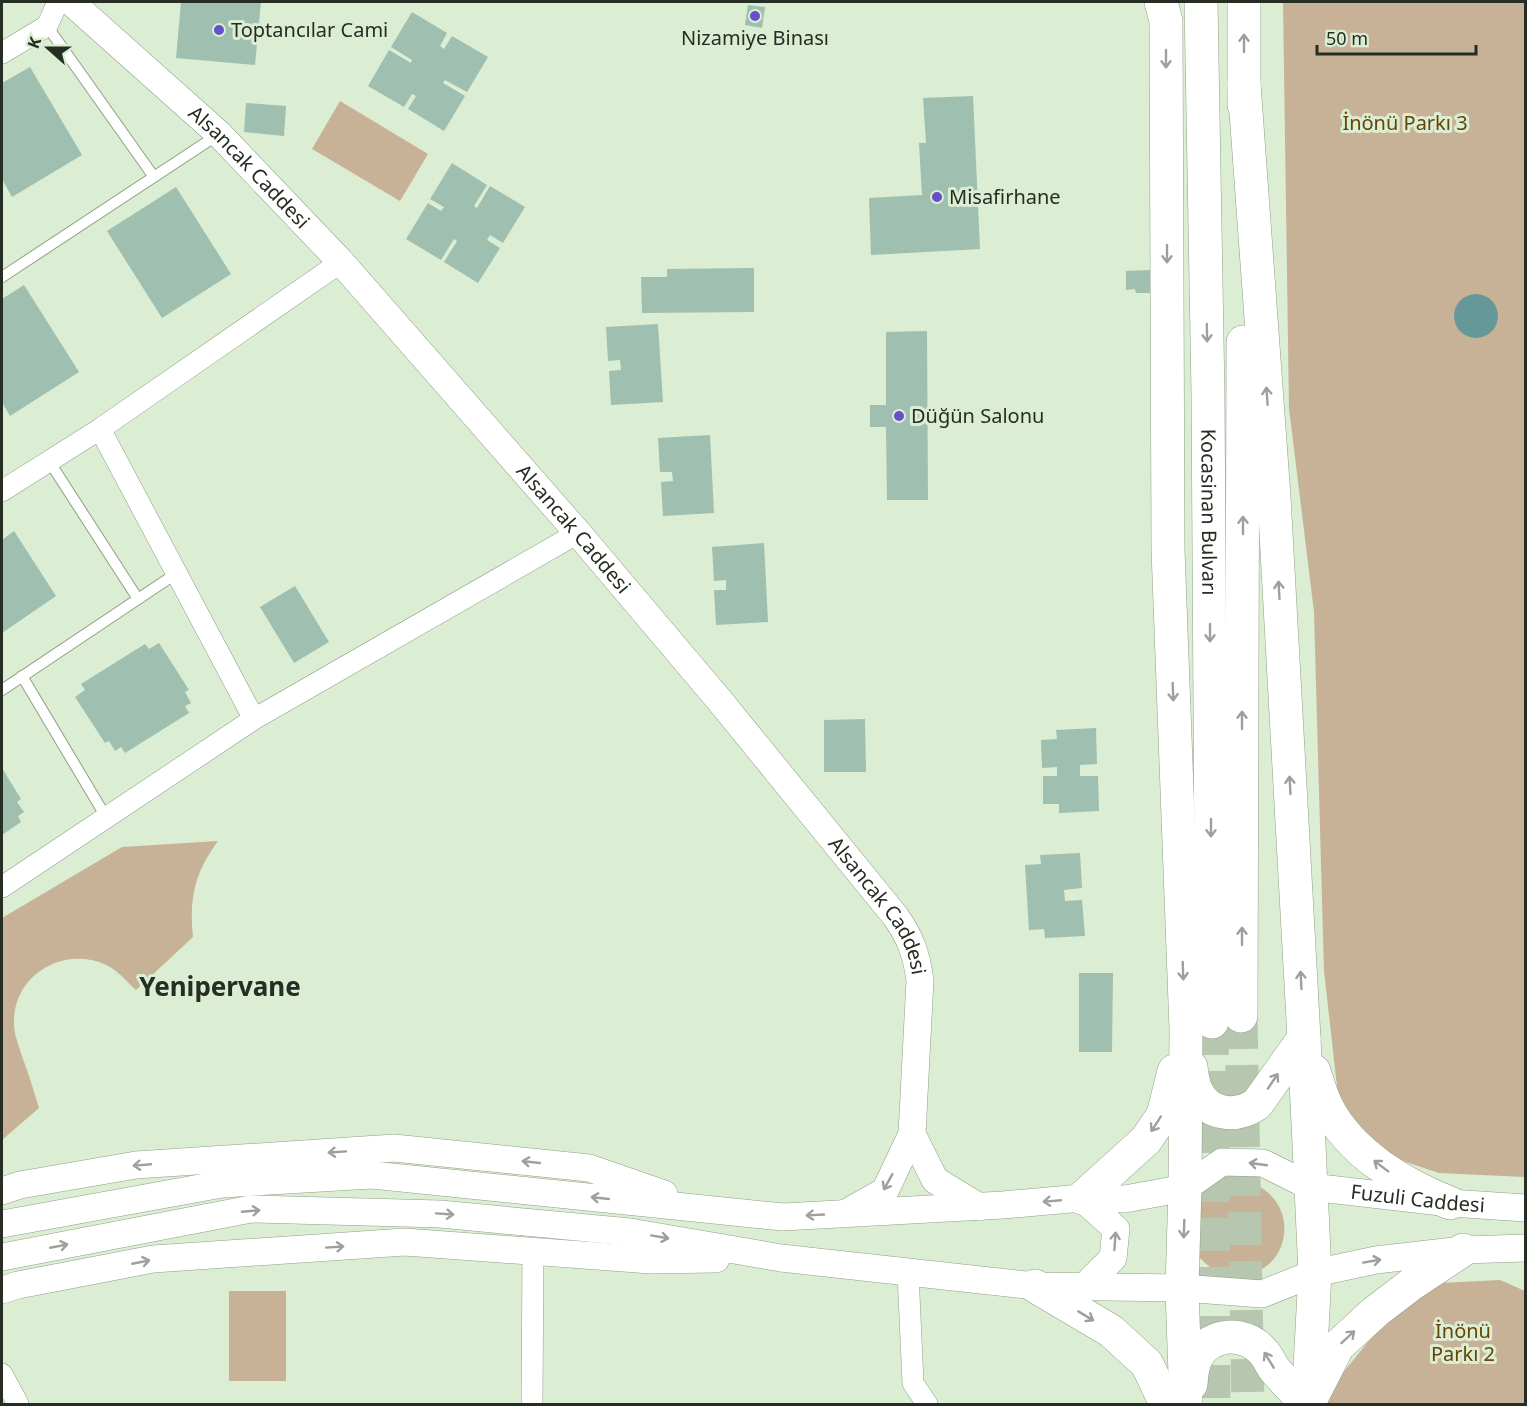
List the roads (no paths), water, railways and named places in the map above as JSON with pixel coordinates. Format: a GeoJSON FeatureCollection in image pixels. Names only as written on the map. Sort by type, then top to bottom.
{"type":"FeatureCollection","features":[{"type":"Feature","properties":{"kind":"highway"},"geometry":{"type":"LineString","coordinates":[[1161,2],[1166,21],[1168,550],[1213,1022],[1185,1188],[1182,1288],[1188,1404]]}},
{"type":"Feature","properties":{"kind":"highway","name":"Kocasinan Bulvarı"},"geometry":{"type":"LineString","coordinates":[[1201,2],[1208,406],[1213,1022]]}},
{"type":"Feature","properties":{"kind":"highway","name":"Kocasinan Bulvarı"},"geometry":{"type":"LineString","coordinates":[[1213,1022],[1244,84],[1244,2]]}},
{"type":"Feature","properties":{"kind":"highway"},"geometry":{"type":"LineString","coordinates":[[1244,84],[1274,497],[1304,1038],[1315,1273],[1308,1404]]}},
{"type":"Feature","properties":{"kind":"highway"},"geometry":{"type":"LineString","coordinates":[[1168,550],[1202,106]]}},
{"type":"Feature","properties":{"kind":"highway"},"geometry":{"type":"LineString","coordinates":[[1213,1022],[1193,1082],[1196,1091],[1209,1107],[1228,1114],[1249,1110],[1257,1104],[1304,1038]]}},
{"type":"Feature","properties":{"kind":"highway"},"geometry":{"type":"LineString","coordinates":[[1082,1198],[1146,1140],[1163,1115],[1213,1022]]}},
{"type":"Feature","properties":{"kind":"highway"},"geometry":{"type":"LineString","coordinates":[[1304,1038],[1327,1107],[1343,1131],[1389,1172],[1450,1203]]}},
{"type":"Feature","properties":{"kind":"highway"},"geometry":{"type":"LineString","coordinates":[[1308,1404],[1338,1346],[1375,1312],[1413,1283],[1463,1250]]}},
{"type":"Feature","properties":{"kind":"highway"},"geometry":{"type":"LineString","coordinates":[[1035,1286],[1111,1331],[1147,1364],[1166,1404]]}},
{"type":"Feature","properties":{"kind":"highway"},"geometry":{"type":"LineString","coordinates":[[1188,1404],[1192,1368],[1196,1359],[1210,1343],[1230,1337],[1241,1338],[1260,1348],[1268,1356],[1272,1367],[1308,1404]]}},
{"type":"Feature","properties":{"kind":"street"},"geometry":{"type":"LineString","coordinates":[[2,53],[47,26],[58,2]]}},
{"type":"Feature","properties":{"kind":"street","name":"Alsancak Caddesi"},"geometry":{"type":"LineString","coordinates":[[72,2],[219,134],[341,262],[578,533],[720,701],[907,933],[918,962],[920,980],[912,1134],[885,1191],[846,1213]]}},
{"type":"Feature","properties":{"kind":"street"},"geometry":{"type":"LineString","coordinates":[[3,486],[100,429],[341,262]]}},
{"type":"Feature","properties":{"kind":"street"},"geometry":{"type":"LineString","coordinates":[[100,429],[254,719]]}},
{"type":"Feature","properties":{"kind":"street"},"geometry":{"type":"LineString","coordinates":[[2,887],[254,719],[578,533]]}},
{"type":"Feature","properties":{"kind":"street","name":"Alsancak Caddesi"},"geometry":{"type":"LineString","coordinates":[[912,1134],[935,1180],[979,1207]]}},
{"type":"Feature","properties":{"kind":"street"},"geometry":{"type":"LineString","coordinates":[[2,1191],[20,1185],[136,1165],[394,1148],[589,1168],[708,1209]]}},
{"type":"Feature","properties":{"kind":"street"},"geometry":{"type":"LineString","coordinates":[[2,1224],[222,1184],[372,1175],[783,1216],[979,1207],[1082,1198],[1125,1199],[1185,1188],[1222,1162],[1263,1163],[1311,1187]]}},
{"type":"Feature","properties":{"kind":"street","name":"Fuzuli Caddesi"},"geometry":{"type":"LineString","coordinates":[[1311,1187],[1450,1203],[1526,1208]]}},
{"type":"Feature","properties":{"kind":"street"},"geometry":{"type":"LineString","coordinates":[[1082,1198],[1116,1229],[1113,1258],[1085,1286]]}},
{"type":"Feature","properties":{"kind":"street"},"geometry":{"type":"LineString","coordinates":[[2,1257],[251,1209],[440,1214],[630,1232],[781,1258],[1035,1286],[1182,1288],[1262,1294],[1315,1273],[1376,1260],[1463,1250],[1526,1248]]}},
{"type":"Feature","properties":{"kind":"street"},"geometry":{"type":"LineString","coordinates":[[2,1290],[153,1259],[405,1242],[651,1260],[781,1258]]}},
{"type":"Feature","properties":{"kind":"street"},"geometry":{"type":"LineString","coordinates":[[532,1404],[533,1251]]}},
{"type":"Feature","properties":{"kind":"street"},"geometry":{"type":"LineString","coordinates":[[908,1273],[913,1383],[927,1404]]}},
{"type":"Feature","properties":{"kind":"street"},"geometry":{"type":"LineString","coordinates":[[2,1374],[18,1404]]}},
{"type":"Feature","properties":{"kind":"lane"},"geometry":{"type":"LineString","coordinates":[[47,26],[154,177]]}},
{"type":"Feature","properties":{"kind":"lane"},"geometry":{"type":"LineString","coordinates":[[2,274],[219,134]]}},
{"type":"Feature","properties":{"kind":"lane"},"geometry":{"type":"LineString","coordinates":[[49,461],[138,599]]}},
{"type":"Feature","properties":{"kind":"lane"},"geometry":{"type":"LineString","coordinates":[[2,690],[177,573]]}},
{"type":"Feature","properties":{"kind":"lane"},"geometry":{"type":"LineString","coordinates":[[22,676],[106,817]]}},
{"type":"Feature","properties":{"kind":"water"},"geometry":{"type":"Polygon","coordinates":[[[1476,294],[1492,300],[1498,316],[1492,332],[1476,338],[1460,332],[1454,316],[1460,300],[1476,294]]]}},
{"type":"Feature","properties":{"kind":"tunnel"},"geometry":{"type":"LineString","coordinates":[[1241,1016],[1248,1404]]}},
{"type":"Feature","properties":{"kind":"tunnel"},"geometry":{"type":"LineString","coordinates":[[1212,1022],[1214,1404]]}},
{"type":"Feature","properties":{"kind":"place","name":"Nizamiye Binası"},"geometry":{"type":"Point","coordinates":[755,16]}},
{"type":"Feature","properties":{"kind":"place","name":"Toptancılar Cami"},"geometry":{"type":"Point","coordinates":[219,30]}},
{"type":"Feature","properties":{"kind":"place","name":"Misafirhane"},"geometry":{"type":"Point","coordinates":[937,197]}},
{"type":"Feature","properties":{"kind":"place","name":"Düğün Salonu"},"geometry":{"type":"Point","coordinates":[899,416]}},
{"type":"Feature","properties":{"kind":"district","name":"Yenipervane"},"geometry":{"type":"Point","coordinates":[220,987]}},
{"type":"Feature","properties":{"kind":"park label","name":"İnönü Parkı 3"},"geometry":{"type":"Point","coordinates":[1405,123]}},
{"type":"Feature","properties":{"kind":"park label","name":"İnönü Parkı 2"},"geometry":{"type":"Point","coordinates":[1463,1342]}}]}
